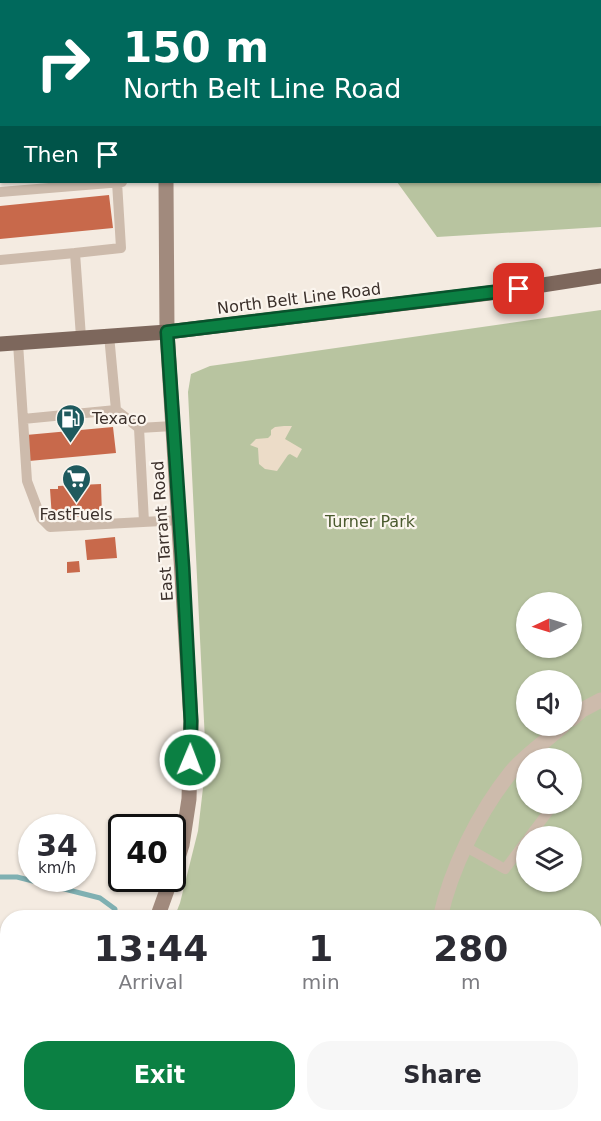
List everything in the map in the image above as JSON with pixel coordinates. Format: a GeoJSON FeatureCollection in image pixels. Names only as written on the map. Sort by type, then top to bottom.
{"type":"FeatureCollection","features":[{"type":"Feature","properties":{"kind":"main road","name":"North Belt Line Road"},"geometry":{"type":"LineString","coordinates":[[0,345],[167,332],[498,292],[601,276]]}},
{"type":"Feature","properties":{"kind":"street","name":"East Tarrant Road"},"geometry":{"type":"LineString","coordinates":[[166,183],[167,332],[191,721],[190,788],[186,816]]}},
{"type":"Feature","properties":{"kind":"street"},"geometry":{"type":"LineString","coordinates":[[582,710],[601,700]]}},
{"type":"Feature","properties":{"kind":"street"},"geometry":{"type":"LineString","coordinates":[[542,748],[553,736]]}},
{"type":"Feature","properties":{"kind":"street"},"geometry":{"type":"LineString","coordinates":[[442,910],[445,896],[473,827],[512,771],[516,769]]}},
{"type":"Feature","properties":{"kind":"street","name":"East Tarrant Road"},"geometry":{"type":"LineString","coordinates":[[160,910],[167,892]]}},
{"type":"Feature","properties":{"kind":"lane"},"geometry":{"type":"LineString","coordinates":[[0,192],[105,183]]}},
{"type":"Feature","properties":{"kind":"lane"},"geometry":{"type":"LineString","coordinates":[[0,260],[121,248],[117,183]]}},
{"type":"Feature","properties":{"kind":"lane"},"geometry":{"type":"LineString","coordinates":[[75,253],[81,337]]}},
{"type":"Feature","properties":{"kind":"lane"},"geometry":{"type":"LineString","coordinates":[[109,335],[116,410]]}},
{"type":"Feature","properties":{"kind":"lane"},"geometry":{"type":"LineString","coordinates":[[18,343],[27,481],[41,518],[50,527],[180,520]]}},
{"type":"Feature","properties":{"kind":"lane"},"geometry":{"type":"LineString","coordinates":[[23,419],[116,410],[139,428],[173,426]]}},
{"type":"Feature","properties":{"kind":"lane"},"geometry":{"type":"LineString","coordinates":[[139,428],[144,522]]}},
{"type":"Feature","properties":{"kind":"lane"},"geometry":{"type":"LineString","coordinates":[[466,847],[505,869],[516,855]]}},
{"type":"Feature","properties":{"kind":"green space"},"geometry":{"type":"Polygon","coordinates":[[[398,183],[601,183],[601,227],[437,237],[398,183]]]}},
{"type":"Feature","properties":{"kind":"green space","name":"Turner Park"},"geometry":{"type":"Polygon","coordinates":[[[601,310],[601,910],[177,910],[183,892],[186,892],[186,879],[198,831],[206,762],[188,392],[191,374],[210,366],[601,310]]]}},
{"type":"Feature","properties":{"kind":"shaded area"},"geometry":{"type":"Polygon","coordinates":[[[292,426],[285,439],[302,449],[297,458],[288,455],[277,471],[265,469],[259,464],[258,448],[250,445],[256,439],[268,438],[275,427],[292,426]]]}},
{"type":"Feature","properties":{"kind":"building"},"geometry":{"type":"Polygon","coordinates":[[[109,195],[113,228],[0,239],[0,206],[109,195]]]}},
{"type":"Feature","properties":{"kind":"building","name":"Texaco"},"geometry":{"type":"Polygon","coordinates":[[[113,427],[116,453],[29,461],[26,435],[113,427]]]}},
{"type":"Feature","properties":{"kind":"building","name":"FastFuels"},"geometry":{"type":"Polygon","coordinates":[[[101,484],[102,516],[52,518],[50,489],[58,489],[58,486],[101,484]]]}},
{"type":"Feature","properties":{"kind":"building"},"geometry":{"type":"Polygon","coordinates":[[[115,537],[117,558],[87,560],[85,540],[115,537]]]}},
{"type":"Feature","properties":{"kind":"building"},"geometry":{"type":"Polygon","coordinates":[[[79,561],[80,572],[67,573],[67,562],[79,561]]]}},
{"type":"Feature","properties":{"kind":"waterway"},"geometry":{"type":"LineString","coordinates":[[0,877],[17,877],[100,898],[115,910]]}},
{"type":"Feature","properties":{"kind":"place","name":"Texaco"},"geometry":{"type":"Point","coordinates":[71,444]}},
{"type":"Feature","properties":{"kind":"place","name":"FastFuels"},"geometry":{"type":"Point","coordinates":[76,504]}},
{"type":"Feature","properties":{"kind":"route"},"geometry":{"type":"LineString","coordinates":[[190,760],[191,721],[183,568],[167,332],[519,289]]}}]}
